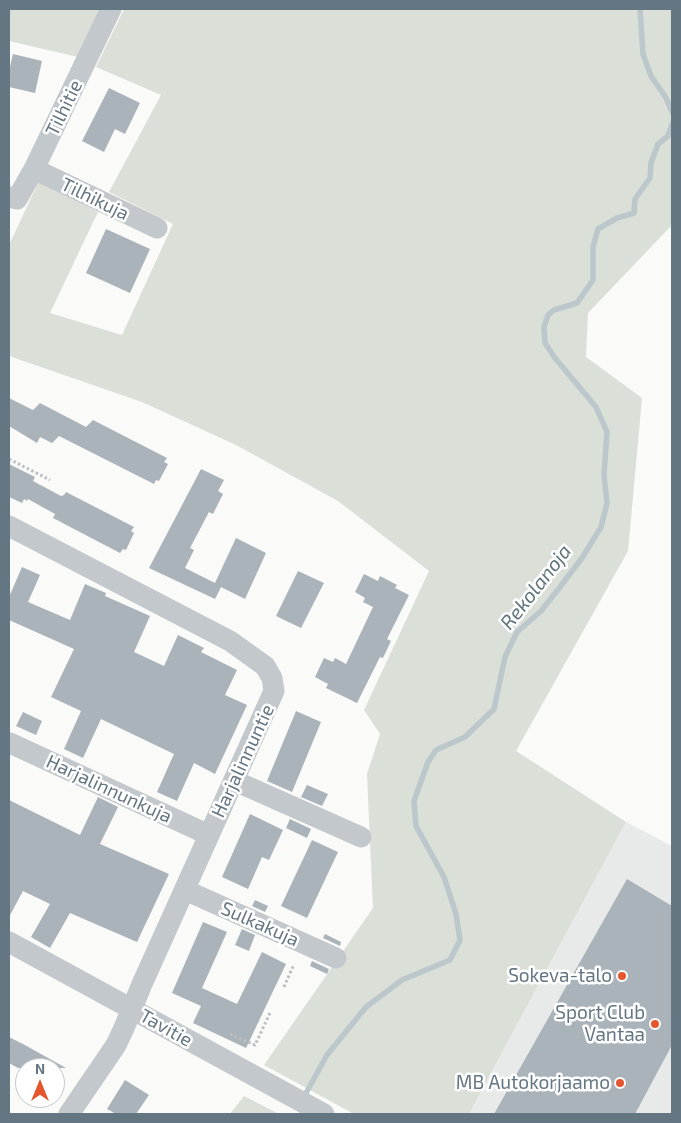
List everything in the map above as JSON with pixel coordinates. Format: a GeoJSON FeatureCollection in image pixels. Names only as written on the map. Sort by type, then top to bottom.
{"type":"FeatureCollection","features":[{"type":"Feature","properties":{"kind":"street","name":"Tilhitie"},"geometry":{"type":"LineString","coordinates":[[11,204],[34,169],[111,9]]}},
{"type":"Feature","properties":{"kind":"street","name":"Tilhikuja"},"geometry":{"type":"LineString","coordinates":[[34,169],[157,228]]}},
{"type":"Feature","properties":{"kind":"street","name":"Harjalinnuntie"},"geometry":{"type":"LineString","coordinates":[[9,526],[190,619],[230,642],[265,666],[272,678],[273,696],[116,1045],[69,1114]]}},
{"type":"Feature","properties":{"kind":"street","name":"Harjalinnunkuja"},"geometry":{"type":"LineString","coordinates":[[10,743],[209,835]]}},
{"type":"Feature","properties":{"kind":"street"},"geometry":{"type":"LineString","coordinates":[[235,781],[361,836]]}},
{"type":"Feature","properties":{"kind":"street","name":"Sulkakuja"},"geometry":{"type":"LineString","coordinates":[[185,890],[336,958]]}},
{"type":"Feature","properties":{"kind":"street","name":"Tavitie"},"geometry":{"type":"LineString","coordinates":[[9,942],[324,1114]]}},
{"type":"Feature","properties":{"kind":"path"},"geometry":{"type":"LineString","coordinates":[[9,459],[50,480]]}},
{"type":"Feature","properties":{"kind":"path"},"geometry":{"type":"LineString","coordinates":[[284,987],[294,964]]}},
{"type":"Feature","properties":{"kind":"path"},"geometry":{"type":"LineString","coordinates":[[230,1034],[255,1045],[270,1013]]}},
{"type":"Feature","properties":{"kind":"shaded area"},"geometry":{"type":"Polygon","coordinates":[[[9,9],[101,9],[78,57],[9,41],[9,9]]]}},
{"type":"Feature","properties":{"kind":"shaded area"},"geometry":{"type":"Polygon","coordinates":[[[124,9],[672,9],[672,225],[588,313],[586,357],[642,398],[628,551],[516,751],[626,822],[469,1114],[354,1114],[264,1065],[373,908],[367,774],[380,734],[364,710],[429,571],[338,501],[236,445],[142,402],[9,356],[9,245],[40,179],[98,212],[50,313],[122,335],[173,224],[109,192],[161,95],[96,67],[124,9]]]}},
{"type":"Feature","properties":{"kind":"shaded area","name":"Sokeva-talo"},"geometry":{"type":"Polygon","coordinates":[[[626,822],[672,846],[672,1114],[469,1114],[626,822]]]}},
{"type":"Feature","properties":{"kind":"shaded area"},"geometry":{"type":"Polygon","coordinates":[[[244,1096],[279,1114],[230,1114],[244,1096]]]}},
{"type":"Feature","properties":{"kind":"building"},"geometry":{"type":"Polygon","coordinates":[[[13,54],[42,61],[35,93],[9,87],[9,71],[13,54]]]}},
{"type":"Feature","properties":{"kind":"building"},"geometry":{"type":"Polygon","coordinates":[[[109,88],[140,103],[125,134],[115,129],[104,152],[82,141],[109,88]]]}},
{"type":"Feature","properties":{"kind":"building"},"geometry":{"type":"Polygon","coordinates":[[[106,229],[150,249],[130,293],[86,273],[106,229]]]}},
{"type":"Feature","properties":{"kind":"building"},"geometry":{"type":"Polygon","coordinates":[[[9,398],[33,410],[40,403],[86,427],[93,420],[167,458],[164,462],[168,464],[159,481],[156,480],[154,484],[59,436],[52,443],[40,437],[37,443],[9,426],[9,398]]]}},
{"type":"Feature","properties":{"kind":"building"},"geometry":{"type":"Polygon","coordinates":[[[9,464],[35,477],[33,481],[61,496],[66,492],[134,527],[131,531],[134,533],[126,550],[123,549],[120,553],[53,518],[55,514],[28,499],[27,501],[24,499],[22,503],[9,497],[9,464]]]}},
{"type":"Feature","properties":{"kind":"building"},"geometry":{"type":"Polygon","coordinates":[[[201,469],[224,480],[218,491],[223,494],[213,514],[209,512],[190,548],[194,550],[185,568],[215,583],[236,538],[266,553],[245,599],[221,587],[215,599],[149,568],[201,469]]]}},
{"type":"Feature","properties":{"kind":"building"},"geometry":{"type":"Polygon","coordinates":[[[22,567],[40,575],[28,602],[70,620],[85,584],[106,593],[105,596],[150,616],[134,652],[164,666],[178,635],[204,648],[201,652],[237,670],[225,695],[247,705],[215,774],[194,763],[177,801],[157,792],[174,754],[101,719],[83,758],[64,749],[81,711],[51,697],[74,649],[9,620],[9,597],[22,567]]]}},
{"type":"Feature","properties":{"kind":"building"},"geometry":{"type":"Polygon","coordinates":[[[298,571],[324,583],[301,628],[276,616],[298,571]]]}},
{"type":"Feature","properties":{"kind":"building"},"geometry":{"type":"Polygon","coordinates":[[[364,574],[378,581],[380,576],[397,585],[395,588],[409,595],[387,639],[391,641],[383,658],[380,657],[357,703],[326,688],[328,684],[315,677],[324,658],[333,662],[335,658],[346,664],[373,607],[363,602],[365,598],[355,592],[364,574]]]}},
{"type":"Feature","properties":{"kind":"building"},"geometry":{"type":"Polygon","coordinates":[[[296,711],[321,722],[292,792],[267,781],[296,711]]]}},
{"type":"Feature","properties":{"kind":"building"},"geometry":{"type":"Polygon","coordinates":[[[23,712],[42,721],[36,735],[16,726],[23,712]]]}},
{"type":"Feature","properties":{"kind":"building"},"geometry":{"type":"Polygon","coordinates":[[[307,785],[328,794],[322,806],[301,797],[307,785]]]}},
{"type":"Feature","properties":{"kind":"building"},"geometry":{"type":"Polygon","coordinates":[[[98,797],[118,807],[100,844],[169,874],[137,942],[70,913],[50,948],[31,937],[50,904],[23,891],[9,917],[9,800],[80,835],[98,797]]]}},
{"type":"Feature","properties":{"kind":"building"},"geometry":{"type":"Polygon","coordinates":[[[250,814],[283,830],[269,860],[262,857],[248,889],[222,877],[250,814]]]}},
{"type":"Feature","properties":{"kind":"building"},"geometry":{"type":"Polygon","coordinates":[[[290,819],[311,829],[307,838],[286,828],[290,819]]]}},
{"type":"Feature","properties":{"kind":"building"},"geometry":{"type":"Polygon","coordinates":[[[312,840],[338,852],[307,918],[281,906],[312,840]]]}},
{"type":"Feature","properties":{"kind":"building","name":"Sokeva-talo"},"geometry":{"type":"Polygon","coordinates":[[[627,879],[672,906],[672,1045],[635,1114],[494,1114],[627,879]]]}},
{"type":"Feature","properties":{"kind":"building"},"geometry":{"type":"Polygon","coordinates":[[[255,900],[268,906],[265,912],[252,906],[255,900]]]}},
{"type":"Feature","properties":{"kind":"building"},"geometry":{"type":"Polygon","coordinates":[[[203,922],[227,932],[202,988],[237,1004],[262,952],[286,964],[246,1048],[193,1023],[201,1006],[172,993],[203,922]]]}},
{"type":"Feature","properties":{"kind":"building"},"geometry":{"type":"Polygon","coordinates":[[[242,929],[255,935],[249,951],[235,945],[242,929]]]}},
{"type":"Feature","properties":{"kind":"building"},"geometry":{"type":"Polygon","coordinates":[[[325,934],[341,942],[340,946],[323,938],[325,934]]]}},
{"type":"Feature","properties":{"kind":"building"},"geometry":{"type":"Polygon","coordinates":[[[312,961],[329,969],[327,974],[310,966],[312,961]]]}},
{"type":"Feature","properties":{"kind":"building"},"geometry":{"type":"Polygon","coordinates":[[[9,1037],[48,1058],[15,1058],[15,1066],[9,1063],[9,1037]]]}},
{"type":"Feature","properties":{"kind":"building"},"geometry":{"type":"Polygon","coordinates":[[[125,1080],[149,1095],[136,1114],[116,1114],[107,1109],[125,1080]]]}},
{"type":"Feature","properties":{"kind":"waterway","name":"Rekolanoja"},"geometry":{"type":"LineString","coordinates":[[640,9],[643,54],[651,76],[666,98],[672,112]]}},
{"type":"Feature","properties":{"kind":"waterway","name":"Rekolanoja"},"geometry":{"type":"LineString","coordinates":[[305,1095],[327,1055],[366,1007],[402,980],[450,960],[460,940],[456,914],[444,877],[416,826],[414,801],[428,762],[436,750],[465,737],[494,709],[505,657],[517,632],[541,611],[582,558],[601,527],[607,503],[604,475],[607,432],[596,407],[555,358],[545,343],[544,327],[548,315],[554,310],[577,303],[593,280],[593,247],[598,229],[617,218],[634,213],[635,199],[650,178],[651,163],[658,144],[668,136],[672,124]]}},
{"type":"Feature","properties":{"kind":"place","name":"Sokeva-talo"},"geometry":{"type":"Point","coordinates":[622,976]}},
{"type":"Feature","properties":{"kind":"place","name":"Sport Club Vantaa"},"geometry":{"type":"Point","coordinates":[655,1024]}},
{"type":"Feature","properties":{"kind":"place","name":"MB Autokorjaamo"},"geometry":{"type":"Point","coordinates":[620,1083]}}]}
